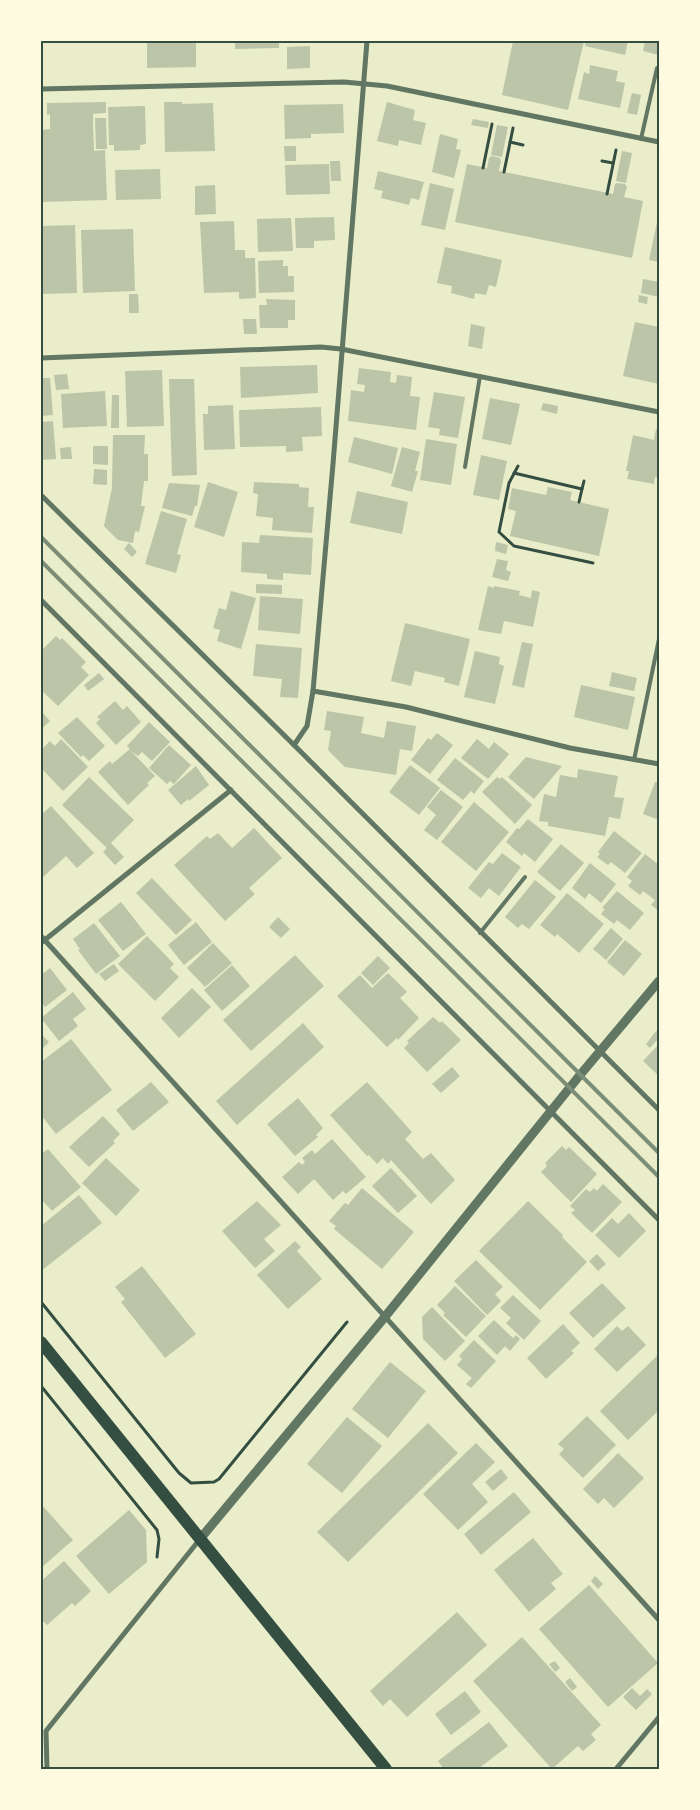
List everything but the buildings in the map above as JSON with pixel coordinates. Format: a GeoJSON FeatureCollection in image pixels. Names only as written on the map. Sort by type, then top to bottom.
{"type":"FeatureCollection","features":[{"type":"Feature","properties":{"kind":"main road"},"geometry":{"type":"LineString","coordinates":[[41,1342],[386,1769]]}},
{"type":"Feature","properties":{"kind":"street"},"geometry":{"type":"LineString","coordinates":[[294,745],[307,726],[313,692],[367,41]]}},
{"type":"Feature","properties":{"kind":"street"},"geometry":{"type":"LineString","coordinates":[[41,89],[337,82],[387,86],[659,142]]}},
{"type":"Feature","properties":{"kind":"street"},"geometry":{"type":"LineString","coordinates":[[41,358],[322,347],[341,349],[659,412]]}},
{"type":"Feature","properties":{"kind":"street"},"geometry":{"type":"LineString","coordinates":[[41,495],[659,1110]]}},
{"type":"Feature","properties":{"kind":"street"},"geometry":{"type":"LineString","coordinates":[[41,600],[552,1110],[659,1220]]}},
{"type":"Feature","properties":{"kind":"street"},"geometry":{"type":"LineString","coordinates":[[313,692],[406,707],[570,748],[659,764]]}},
{"type":"Feature","properties":{"kind":"street"},"geometry":{"type":"LineString","coordinates":[[231,790],[42,940],[659,1620]]}},
{"type":"Feature","properties":{"kind":"street"},"geometry":{"type":"LineString","coordinates":[[48,1769],[46,1732],[200,1539],[384,1318],[659,981]]}},
{"type":"Feature","properties":{"kind":"street"},"geometry":{"type":"LineString","coordinates":[[616,1769],[659,1717]]}},
{"type":"Feature","properties":{"kind":"lane"},"geometry":{"type":"LineString","coordinates":[[641,139],[657,68]]}},
{"type":"Feature","properties":{"kind":"lane"},"geometry":{"type":"LineString","coordinates":[[465,467],[480,376]]}},
{"type":"Feature","properties":{"kind":"lane"},"geometry":{"type":"LineString","coordinates":[[634,760],[659,639]]}},
{"type":"Feature","properties":{"kind":"lane"},"geometry":{"type":"LineString","coordinates":[[480,933],[525,877]]}},
{"type":"Feature","properties":{"kind":"path"},"geometry":{"type":"LineString","coordinates":[[484,168],[496,109]]}},
{"type":"Feature","properties":{"kind":"path"},"geometry":{"type":"LineString","coordinates":[[504,172],[516,113]]}},
{"type":"Feature","properties":{"kind":"path"},"geometry":{"type":"LineString","coordinates":[[608,194],[619,134]]}},
{"type":"Feature","properties":{"kind":"path"},"geometry":{"type":"LineString","coordinates":[[510,142],[523,145]]}},
{"type":"Feature","properties":{"kind":"path"},"geometry":{"type":"LineString","coordinates":[[602,161],[613,163]]}},
{"type":"Feature","properties":{"kind":"path"},"geometry":{"type":"LineString","coordinates":[[518,466],[509,483],[499,532],[514,546],[593,564]]}},
{"type":"Feature","properties":{"kind":"path"},"geometry":{"type":"LineString","coordinates":[[514,474],[582,489]]}},
{"type":"Feature","properties":{"kind":"path"},"geometry":{"type":"LineString","coordinates":[[579,502],[584,481]]}},
{"type":"Feature","properties":{"kind":"path"},"geometry":{"type":"LineString","coordinates":[[41,1302],[179,1473],[191,1483],[214,1482],[219,1479],[347,1322]]}},
{"type":"Feature","properties":{"kind":"path"},"geometry":{"type":"LineString","coordinates":[[41,1386],[157,1530],[159,1539],[157,1557]]}},
{"type":"Feature","properties":{"kind":"railway"},"geometry":{"type":"LineString","coordinates":[[41,537],[659,1153]]}},
{"type":"Feature","properties":{"kind":"railway"},"geometry":{"type":"LineString","coordinates":[[41,561],[659,1177]]}}]}
